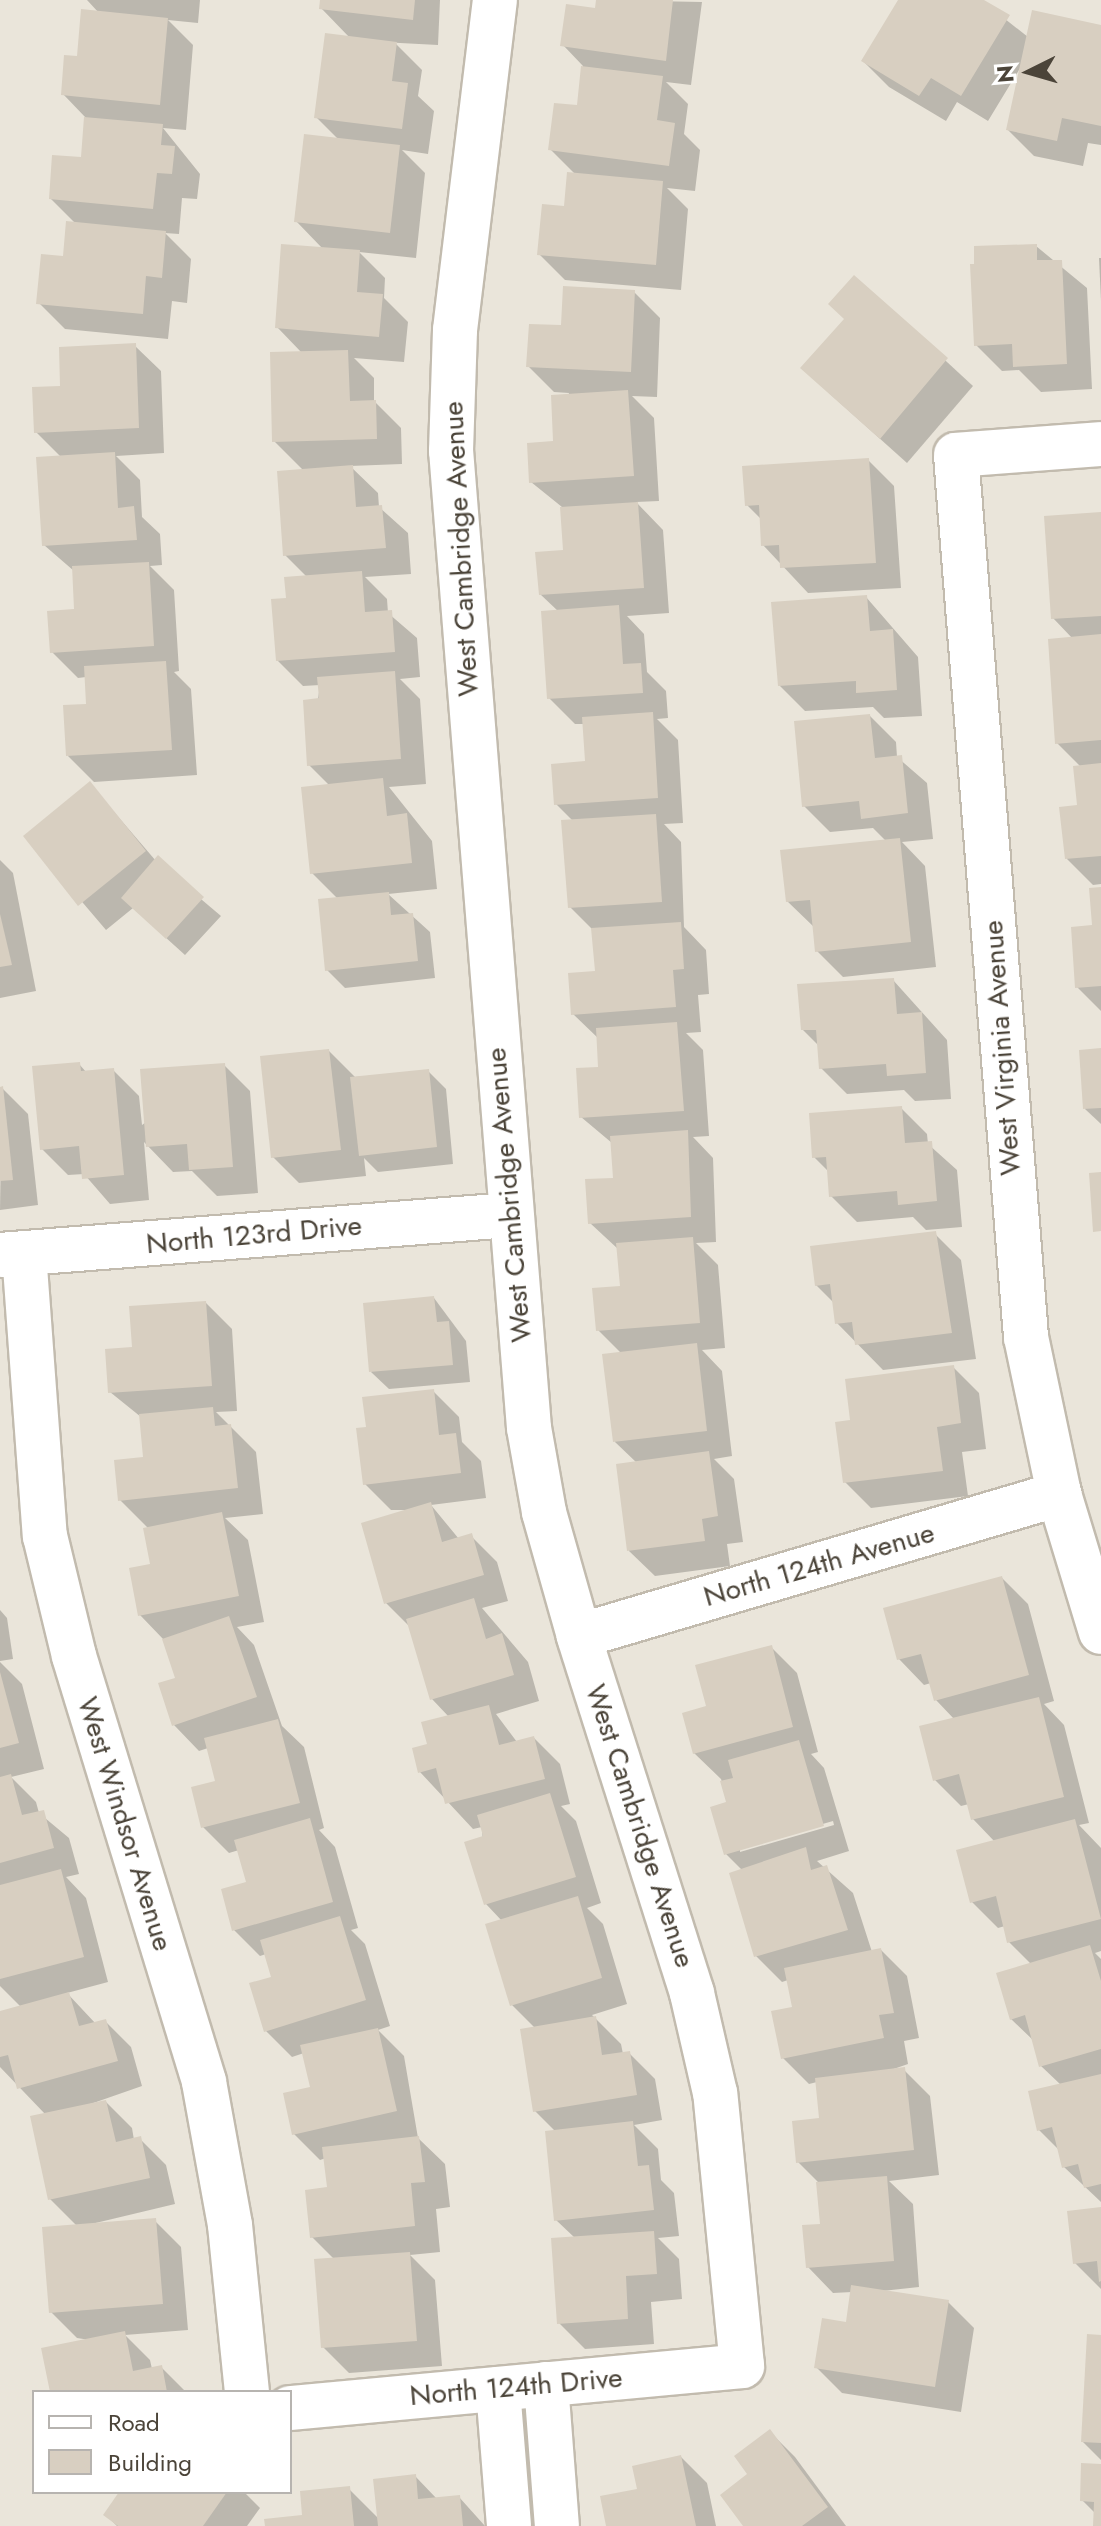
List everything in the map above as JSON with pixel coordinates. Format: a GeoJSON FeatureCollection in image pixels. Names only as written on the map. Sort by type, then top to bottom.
{"type":"FeatureCollection","features":[{"type":"Feature","properties":{"kind":"street","name":"West Cambridge Avenue"},"geometry":{"type":"LineString","coordinates":[[495,0],[455,330],[451,451],[509,1215],[529,1428],[544,1512],[579,1636],[692,1993],[715,2093],[742,2366]]}},
{"type":"Feature","properties":{"kind":"street","name":"West Virginia Avenue"},"geometry":{"type":"LineString","coordinates":[[1101,444],[956,455],[1019,1275],[1038,1406],[1059,1494],[1101,1632]]}},
{"type":"Feature","properties":{"kind":"street","name":"North 123rd Drive"},"geometry":{"type":"LineString","coordinates":[[12,1254],[509,1215]]}},
{"type":"Feature","properties":{"kind":"street","name":"West Windsor Avenue"},"geometry":{"type":"LineString","coordinates":[[12,1254],[45,1536],[82,1685],[204,2082],[230,2225],[247,2390]]}},
{"type":"Feature","properties":{"kind":"street","name":"North 124th Avenue"},"geometry":{"type":"LineString","coordinates":[[579,1636],[1059,1494]]}},
{"type":"Feature","properties":{"kind":"street","name":"North 124th Drive"},"geometry":{"type":"LineString","coordinates":[[292,2408],[742,2366]]}},
{"type":"Feature","properties":{"kind":"street"},"geometry":{"type":"LineString","coordinates":[[546,2384],[557,2526]]}},
{"type":"Feature","properties":{"kind":"street"},"geometry":{"type":"LineString","coordinates":[[498,2389],[509,2526]]}},
{"type":"Feature","properties":{"kind":"shaded area"},"geometry":{"type":"Polygon","coordinates":[[[0,0],[1101,0],[1101,2526],[0,2526],[0,0]]]}},
{"type":"Feature","properties":{"kind":"building"},"geometry":{"type":"Polygon","coordinates":[[[320,0],[415,0],[413,20],[319,9],[320,0]]]}},
{"type":"Feature","properties":{"kind":"building"},"geometry":{"type":"Polygon","coordinates":[[[596,0],[673,0],[666,61],[560,46],[566,4],[595,8],[596,0]]]}},
{"type":"Feature","properties":{"kind":"building"},"geometry":{"type":"Polygon","coordinates":[[[898,0],[984,0],[1010,15],[961,96],[931,78],[919,96],[861,61],[898,0]]]}},
{"type":"Feature","properties":{"kind":"building"},"geometry":{"type":"Polygon","coordinates":[[[81,9],[168,18],[160,105],[61,95],[64,55],[77,56],[81,9]]]}},
{"type":"Feature","properties":{"kind":"building"},"geometry":{"type":"Polygon","coordinates":[[[1032,10],[1101,25],[1101,126],[1062,118],[1057,141],[1006,130],[1032,10]]]}},
{"type":"Feature","properties":{"kind":"building"},"geometry":{"type":"Polygon","coordinates":[[[325,33],[397,42],[392,81],[408,83],[402,129],[314,118],[325,33]]]}},
{"type":"Feature","properties":{"kind":"building"},"geometry":{"type":"Polygon","coordinates":[[[581,66],[663,76],[657,120],[675,123],[669,166],[548,150],[554,103],[577,105],[581,66]]]}},
{"type":"Feature","properties":{"kind":"building"},"geometry":{"type":"Polygon","coordinates":[[[84,117],[163,124],[161,145],[175,146],[172,174],[157,173],[153,209],[49,199],[52,155],[81,157],[84,117]]]}},
{"type":"Feature","properties":{"kind":"building"},"geometry":{"type":"Polygon","coordinates":[[[304,134],[400,145],[390,233],[294,222],[304,134]]]}},
{"type":"Feature","properties":{"kind":"building"},"geometry":{"type":"Polygon","coordinates":[[[567,172],[663,181],[656,265],[537,255],[542,204],[564,206],[567,172]]]}},
{"type":"Feature","properties":{"kind":"building"},"geometry":{"type":"Polygon","coordinates":[[[66,221],[166,231],[162,278],[146,276],[143,314],[36,304],[41,254],[63,256],[66,221]]]}},
{"type":"Feature","properties":{"kind":"building"},"geometry":{"type":"Polygon","coordinates":[[[281,244],[360,250],[357,292],[383,294],[379,337],[275,328],[281,244]]]}},
{"type":"Feature","properties":{"kind":"building"},"geometry":{"type":"Polygon","coordinates":[[[1037,244],[1037,260],[1062,260],[1067,364],[1013,367],[1012,344],[974,346],[970,264],[974,264],[974,246],[1037,244]]]}},
{"type":"Feature","properties":{"kind":"building"},"geometry":{"type":"Polygon","coordinates":[[[854,275],[948,358],[880,439],[800,368],[844,319],[828,304],[854,275]]]}},
{"type":"Feature","properties":{"kind":"building"},"geometry":{"type":"Polygon","coordinates":[[[563,286],[635,290],[631,372],[526,367],[529,324],[561,325],[563,286]]]}},
{"type":"Feature","properties":{"kind":"building"},"geometry":{"type":"Polygon","coordinates":[[[136,343],[139,428],[34,433],[32,387],[60,386],[59,347],[136,343]]]}},
{"type":"Feature","properties":{"kind":"building"},"geometry":{"type":"Polygon","coordinates":[[[348,350],[350,401],[376,400],[377,439],[272,442],[270,352],[348,350]]]}},
{"type":"Feature","properties":{"kind":"building"},"geometry":{"type":"Polygon","coordinates":[[[628,390],[634,476],[529,483],[527,443],[553,441],[551,395],[628,390]]]}},
{"type":"Feature","properties":{"kind":"building"},"geometry":{"type":"Polygon","coordinates":[[[115,452],[118,508],[134,506],[137,540],[42,546],[36,457],[115,452]]]}},
{"type":"Feature","properties":{"kind":"building"},"geometry":{"type":"Polygon","coordinates":[[[869,458],[876,563],[780,568],[779,545],[761,546],[759,505],[745,506],[742,466],[869,458]]]}},
{"type":"Feature","properties":{"kind":"building"},"geometry":{"type":"Polygon","coordinates":[[[353,465],[356,507],[382,505],[386,548],[283,556],[277,471],[353,465]]]}},
{"type":"Feature","properties":{"kind":"building"},"geometry":{"type":"Polygon","coordinates":[[[638,502],[644,588],[539,595],[535,552],[563,550],[560,507],[638,502]]]}},
{"type":"Feature","properties":{"kind":"building"},"geometry":{"type":"Polygon","coordinates":[[[1101,512],[1101,616],[1051,619],[1044,516],[1101,512]]]}},
{"type":"Feature","properties":{"kind":"building"},"geometry":{"type":"Polygon","coordinates":[[[149,562],[154,646],[50,653],[47,611],[74,609],[72,566],[149,562]]]}},
{"type":"Feature","properties":{"kind":"building"},"geometry":{"type":"Polygon","coordinates":[[[362,571],[365,612],[392,610],[395,652],[276,661],[271,599],[286,598],[284,577],[362,571]]]}},
{"type":"Feature","properties":{"kind":"building"},"geometry":{"type":"Polygon","coordinates":[[[867,595],[870,631],[893,629],[897,690],[856,693],[856,681],[778,686],[771,602],[867,595]]]}},
{"type":"Feature","properties":{"kind":"building"},"geometry":{"type":"Polygon","coordinates":[[[619,605],[623,664],[641,663],[643,693],[547,699],[541,611],[619,605]]]}},
{"type":"Feature","properties":{"kind":"building"},"geometry":{"type":"Polygon","coordinates":[[[1101,634],[1101,740],[1055,744],[1048,639],[1101,634]]]}},
{"type":"Feature","properties":{"kind":"building"},"geometry":{"type":"Polygon","coordinates":[[[166,661],[172,750],[66,756],[63,705],[86,704],[84,666],[166,661]]]}},
{"type":"Feature","properties":{"kind":"building"},"geometry":{"type":"Polygon","coordinates":[[[395,671],[401,759],[307,766],[303,700],[319,698],[317,677],[395,671]]]}},
{"type":"Feature","properties":{"kind":"building"},"geometry":{"type":"Polygon","coordinates":[[[653,712],[658,798],[554,805],[551,764],[585,761],[582,717],[653,712]]]}},
{"type":"Feature","properties":{"kind":"building"},"geometry":{"type":"Polygon","coordinates":[[[870,714],[875,758],[902,755],[908,813],[861,819],[859,801],[802,807],[794,721],[870,714]]]}},
{"type":"Feature","properties":{"kind":"building"},"geometry":{"type":"Polygon","coordinates":[[[1101,763],[1101,856],[1065,859],[1059,807],[1077,805],[1073,766],[1101,763]]]}},
{"type":"Feature","properties":{"kind":"building"},"geometry":{"type":"Polygon","coordinates":[[[383,778],[387,816],[407,813],[412,863],[310,874],[301,787],[383,778]]]}},
{"type":"Feature","properties":{"kind":"building"},"geometry":{"type":"Polygon","coordinates":[[[90,781],[146,851],[78,906],[23,836],[90,781]]]}},
{"type":"Feature","properties":{"kind":"building"},"geometry":{"type":"Polygon","coordinates":[[[656,814],[662,902],[568,908],[561,820],[656,814]]]}},
{"type":"Feature","properties":{"kind":"building"},"geometry":{"type":"Polygon","coordinates":[[[900,838],[911,942],[815,952],[810,900],[786,902],[780,850],[900,838]]]}},
{"type":"Feature","properties":{"kind":"building"},"geometry":{"type":"Polygon","coordinates":[[[158,855],[204,897],[166,939],[121,898],[158,855]]]}},
{"type":"Feature","properties":{"kind":"building"},"geometry":{"type":"Polygon","coordinates":[[[1101,887],[1101,986],[1075,988],[1071,927],[1092,925],[1089,888],[1101,887]]]}},
{"type":"Feature","properties":{"kind":"building"},"geometry":{"type":"Polygon","coordinates":[[[389,892],[391,915],[413,913],[418,961],[325,971],[318,899],[389,892]]]}},
{"type":"Feature","properties":{"kind":"building"},"geometry":{"type":"Polygon","coordinates":[[[0,914],[12,965],[0,967],[0,914]]]}},
{"type":"Feature","properties":{"kind":"building"},"geometry":{"type":"Polygon","coordinates":[[[681,922],[684,969],[673,970],[676,1007],[571,1015],[568,973],[595,971],[591,928],[681,922]]]}},
{"type":"Feature","properties":{"kind":"building"},"geometry":{"type":"Polygon","coordinates":[[[894,978],[897,1014],[922,1012],[926,1073],[887,1076],[886,1064],[819,1069],[816,1030],[801,1030],[797,984],[894,978]]]}},
{"type":"Feature","properties":{"kind":"building"},"geometry":{"type":"Polygon","coordinates":[[[677,1022],[684,1111],[579,1118],[576,1068],[598,1067],[596,1028],[677,1022]]]}},
{"type":"Feature","properties":{"kind":"building"},"geometry":{"type":"Polygon","coordinates":[[[1101,1048],[1101,1108],[1083,1109],[1079,1050],[1101,1048]]]}},
{"type":"Feature","properties":{"kind":"building"},"geometry":{"type":"Polygon","coordinates":[[[329,1049],[341,1150],[271,1158],[260,1056],[329,1049]]]}},
{"type":"Feature","properties":{"kind":"building"},"geometry":{"type":"Polygon","coordinates":[[[80,1062],[81,1071],[114,1068],[124,1175],[82,1179],[79,1146],[40,1150],[32,1066],[80,1062]]]}},
{"type":"Feature","properties":{"kind":"building"},"geometry":{"type":"Polygon","coordinates":[[[225,1063],[233,1167],[189,1170],[187,1144],[146,1147],[140,1069],[225,1063]]]}},
{"type":"Feature","properties":{"kind":"building"},"geometry":{"type":"Polygon","coordinates":[[[429,1069],[437,1147],[359,1156],[350,1077],[429,1069]]]}},
{"type":"Feature","properties":{"kind":"building"},"geometry":{"type":"Polygon","coordinates":[[[3,1086],[13,1180],[0,1181],[0,1087],[3,1086]]]}},
{"type":"Feature","properties":{"kind":"building"},"geometry":{"type":"Polygon","coordinates":[[[902,1106],[905,1143],[932,1141],[937,1201],[898,1205],[897,1191],[829,1197],[826,1157],[812,1158],[809,1113],[902,1106]]]}},
{"type":"Feature","properties":{"kind":"building"},"geometry":{"type":"Polygon","coordinates":[[[688,1130],[691,1217],[588,1224],[585,1179],[613,1178],[610,1136],[688,1130]]]}},
{"type":"Feature","properties":{"kind":"building"},"geometry":{"type":"Polygon","coordinates":[[[1101,1172],[1101,1231],[1093,1232],[1089,1173],[1101,1172]]]}},
{"type":"Feature","properties":{"kind":"building"},"geometry":{"type":"Polygon","coordinates":[[[936,1231],[952,1333],[855,1345],[852,1322],[835,1324],[830,1284],[815,1286],[810,1246],[936,1231]]]}},
{"type":"Feature","properties":{"kind":"building"},"geometry":{"type":"Polygon","coordinates":[[[693,1237],[700,1323],[596,1331],[592,1288],[620,1286],[616,1243],[693,1237]]]}},
{"type":"Feature","properties":{"kind":"building"},"geometry":{"type":"Polygon","coordinates":[[[434,1296],[437,1322],[449,1321],[453,1365],[369,1372],[363,1303],[434,1296]]]}},
{"type":"Feature","properties":{"kind":"building"},"geometry":{"type":"Polygon","coordinates":[[[206,1301],[212,1386],[108,1393],[105,1349],[132,1347],[129,1306],[206,1301]]]}},
{"type":"Feature","properties":{"kind":"building"},"geometry":{"type":"Polygon","coordinates":[[[697,1343],[707,1431],[613,1442],[602,1354],[697,1343]]]}},
{"type":"Feature","properties":{"kind":"building"},"geometry":{"type":"Polygon","coordinates":[[[954,1365],[961,1423],[937,1427],[943,1471],[843,1483],[835,1422],[850,1420],[845,1379],[954,1365]]]}},
{"type":"Feature","properties":{"kind":"building"},"geometry":{"type":"Polygon","coordinates":[[[434,1389],[439,1435],[456,1433],[461,1473],[363,1485],[356,1428],[366,1427],[362,1397],[434,1389]]]}},
{"type":"Feature","properties":{"kind":"building"},"geometry":{"type":"Polygon","coordinates":[[[213,1407],[215,1426],[231,1424],[238,1488],[118,1501],[114,1460],[143,1457],[139,1414],[213,1407]]]}},
{"type":"Feature","properties":{"kind":"building"},"geometry":{"type":"Polygon","coordinates":[[[709,1451],[718,1516],[702,1519],[705,1541],[627,1551],[616,1464],[709,1451]]]}},
{"type":"Feature","properties":{"kind":"building"},"geometry":{"type":"Polygon","coordinates":[[[431,1502],[442,1542],[472,1533],[484,1575],[384,1604],[361,1523],[431,1502]]]}},
{"type":"Feature","properties":{"kind":"building"},"geometry":{"type":"Polygon","coordinates":[[[222,1512],[239,1596],[138,1616],[129,1568],[150,1564],[143,1528],[222,1512]]]}},
{"type":"Feature","properties":{"kind":"building"},"geometry":{"type":"Polygon","coordinates":[[[1002,1576],[1029,1675],[934,1701],[921,1654],[897,1660],[883,1608],[1002,1576]]]}},
{"type":"Feature","properties":{"kind":"building"},"geometry":{"type":"Polygon","coordinates":[[[474,1598],[486,1639],[502,1633],[514,1675],[430,1700],[406,1619],[474,1598]]]}},
{"type":"Feature","properties":{"kind":"building"},"geometry":{"type":"Polygon","coordinates":[[[229,1616],[257,1697],[172,1726],[158,1683],[175,1678],[162,1639],[229,1616]]]}},
{"type":"Feature","properties":{"kind":"building"},"geometry":{"type":"Polygon","coordinates":[[[772,1645],[793,1727],[693,1754],[682,1713],[706,1706],[695,1665],[772,1645]]]}},
{"type":"Feature","properties":{"kind":"building"},"geometry":{"type":"Polygon","coordinates":[[[0,1672],[19,1743],[0,1748],[0,1672]]]}},
{"type":"Feature","properties":{"kind":"building"},"geometry":{"type":"Polygon","coordinates":[[[1039,1697],[1064,1797],[971,1820],[959,1774],[933,1781],[919,1726],[1039,1697]]]}},
{"type":"Feature","properties":{"kind":"building"},"geometry":{"type":"Polygon","coordinates":[[[489,1705],[499,1745],[534,1736],[545,1779],[445,1804],[436,1768],[418,1773],[412,1748],[427,1744],[421,1722],[489,1705]]]}},
{"type":"Feature","properties":{"kind":"building"},"geometry":{"type":"Polygon","coordinates":[[[278,1719],[300,1803],[201,1828],[191,1787],[215,1781],[204,1738],[278,1719]]]}},
{"type":"Feature","properties":{"kind":"building"},"geometry":{"type":"Polygon","coordinates":[[[799,1740],[824,1826],[724,1855],[710,1807],[726,1802],[720,1781],[733,1778],[728,1760],[799,1740]]]}},
{"type":"Feature","properties":{"kind":"building"},"geometry":{"type":"Polygon","coordinates":[[[11,1774],[22,1815],[44,1810],[54,1848],[0,1863],[0,1777],[11,1774]]]}},
{"type":"Feature","properties":{"kind":"building"},"geometry":{"type":"Polygon","coordinates":[[[550,1793],[576,1877],[484,1905],[464,1842],[483,1836],[477,1815],[550,1793]]]}},
{"type":"Feature","properties":{"kind":"building"},"geometry":{"type":"Polygon","coordinates":[[[310,1818],[333,1902],[232,1931],[221,1889],[246,1882],[234,1840],[310,1818]]]}},
{"type":"Feature","properties":{"kind":"building"},"geometry":{"type":"Polygon","coordinates":[[[1075,1819],[1101,1919],[1007,1943],[996,1896],[970,1903],[956,1850],[1075,1819]]]}},
{"type":"Feature","properties":{"kind":"building"},"geometry":{"type":"Polygon","coordinates":[[[806,1847],[811,1870],[827,1865],[848,1930],[754,1957],[729,1873],[806,1847]]]}},
{"type":"Feature","properties":{"kind":"building"},"geometry":{"type":"Polygon","coordinates":[[[61,1869],[84,1957],[0,1979],[0,1885],[61,1869]]]}},
{"type":"Feature","properties":{"kind":"building"},"geometry":{"type":"Polygon","coordinates":[[[578,1896],[602,1978],[510,2006],[485,1924],[578,1896]]]}},
{"type":"Feature","properties":{"kind":"building"},"geometry":{"type":"Polygon","coordinates":[[[340,1916],[366,2000],[264,2032],[249,1983],[271,1977],[260,1940],[340,1916]]]}},
{"type":"Feature","properties":{"kind":"building"},"geometry":{"type":"Polygon","coordinates":[[[1090,1945],[1101,1981],[1101,2049],[1039,2067],[1025,2015],[1010,2020],[996,1973],[1090,1945]]]}},
{"type":"Feature","properties":{"kind":"building"},"geometry":{"type":"Polygon","coordinates":[[[881,1948],[894,2013],[879,2015],[884,2038],[781,2059],[771,2011],[792,2007],[784,1968],[881,1948]]]}},
{"type":"Feature","properties":{"kind":"building"},"geometry":{"type":"Polygon","coordinates":[[[69,1992],[79,2026],[106,2019],[118,2061],[17,2089],[8,2055],[0,2057],[0,2011],[69,1992]]]}},
{"type":"Feature","properties":{"kind":"building"},"geometry":{"type":"Polygon","coordinates":[[[596,2016],[602,2055],[630,2051],[637,2095],[533,2112],[520,2029],[596,2016]]]}},
{"type":"Feature","properties":{"kind":"building"},"geometry":{"type":"Polygon","coordinates":[[[378,2028],[397,2111],[292,2135],[283,2093],[310,2087],[300,2045],[378,2028]]]}},
{"type":"Feature","properties":{"kind":"building"},"geometry":{"type":"Polygon","coordinates":[[[905,2067],[914,2150],[796,2163],[792,2121],[819,2118],[815,2078],[905,2067]]]}},
{"type":"Feature","properties":{"kind":"building"},"geometry":{"type":"Polygon","coordinates":[[[1101,2074],[1101,2184],[1084,2188],[1078,2164],[1062,2168],[1052,2127],[1037,2131],[1028,2091],[1101,2074]]]}},
{"type":"Feature","properties":{"kind":"building"},"geometry":{"type":"Polygon","coordinates":[[[106,2100],[116,2142],[141,2136],[150,2178],[48,2200],[30,2116],[106,2100]]]}},
{"type":"Feature","properties":{"kind":"building"},"geometry":{"type":"Polygon","coordinates":[[[633,2121],[638,2166],[649,2165],[654,2210],[554,2221],[545,2131],[633,2121]]]}},
{"type":"Feature","properties":{"kind":"building"},"geometry":{"type":"Polygon","coordinates":[[[419,2136],[425,2182],[411,2183],[415,2226],[310,2238],[305,2190],[327,2187],[322,2147],[419,2136]]]}},
{"type":"Feature","properties":{"kind":"building"},"geometry":{"type":"Polygon","coordinates":[[[887,2176],[894,2261],[806,2268],[802,2225],[820,2224],[816,2182],[887,2176]]]}},
{"type":"Feature","properties":{"kind":"building"},"geometry":{"type":"Polygon","coordinates":[[[1101,2207],[1099,2282],[1097,2261],[1073,2264],[1067,2211],[1101,2207]]]}},
{"type":"Feature","properties":{"kind":"building"},"geometry":{"type":"Polygon","coordinates":[[[156,2218],[163,2304],[49,2313],[42,2227],[156,2218]]]}},
{"type":"Feature","properties":{"kind":"building"},"geometry":{"type":"Polygon","coordinates":[[[654,2231],[657,2274],[626,2276],[628,2319],[557,2324],[551,2238],[654,2231]]]}},
{"type":"Feature","properties":{"kind":"building"},"geometry":{"type":"Polygon","coordinates":[[[410,2252],[417,2341],[321,2348],[314,2259],[410,2252]]]}},
{"type":"Feature","properties":{"kind":"building"},"geometry":{"type":"Polygon","coordinates":[[[851,2285],[949,2300],[935,2387],[814,2368],[822,2318],[846,2322],[851,2285]]]}},
{"type":"Feature","properties":{"kind":"building"},"geometry":{"type":"Polygon","coordinates":[[[125,2331],[133,2371],[162,2365],[167,2390],[50,2390],[41,2348],[125,2331]]]}},
{"type":"Feature","properties":{"kind":"building"},"geometry":{"type":"Polygon","coordinates":[[[1087,2334],[1101,2335],[1101,2443],[1081,2442],[1087,2334]]]}},
{"type":"Feature","properties":{"kind":"building"},"geometry":{"type":"Polygon","coordinates":[[[770,2429],[828,2507],[802,2526],[743,2526],[720,2495],[747,2474],[734,2456],[770,2429]]]}},
{"type":"Feature","properties":{"kind":"building"},"geometry":{"type":"Polygon","coordinates":[[[681,2455],[696,2526],[606,2526],[600,2496],[637,2489],[632,2466],[681,2455]]]}},
{"type":"Feature","properties":{"kind":"building"},"geometry":{"type":"Polygon","coordinates":[[[1081,2463],[1101,2464],[1101,2526],[1093,2526],[1094,2502],[1080,2501],[1081,2463]]]}},
{"type":"Feature","properties":{"kind":"building"},"geometry":{"type":"Polygon","coordinates":[[[416,2474],[418,2499],[460,2495],[463,2526],[378,2526],[373,2479],[416,2474]]]}},
{"type":"Feature","properties":{"kind":"building"},"geometry":{"type":"Polygon","coordinates":[[[350,2486],[354,2526],[265,2526],[264,2519],[302,2515],[300,2491],[350,2486]]]}},
{"type":"Feature","properties":{"kind":"building"},"geometry":{"type":"Polygon","coordinates":[[[118,2494],[226,2494],[203,2526],[118,2526],[103,2515],[118,2494]]]}}]}
